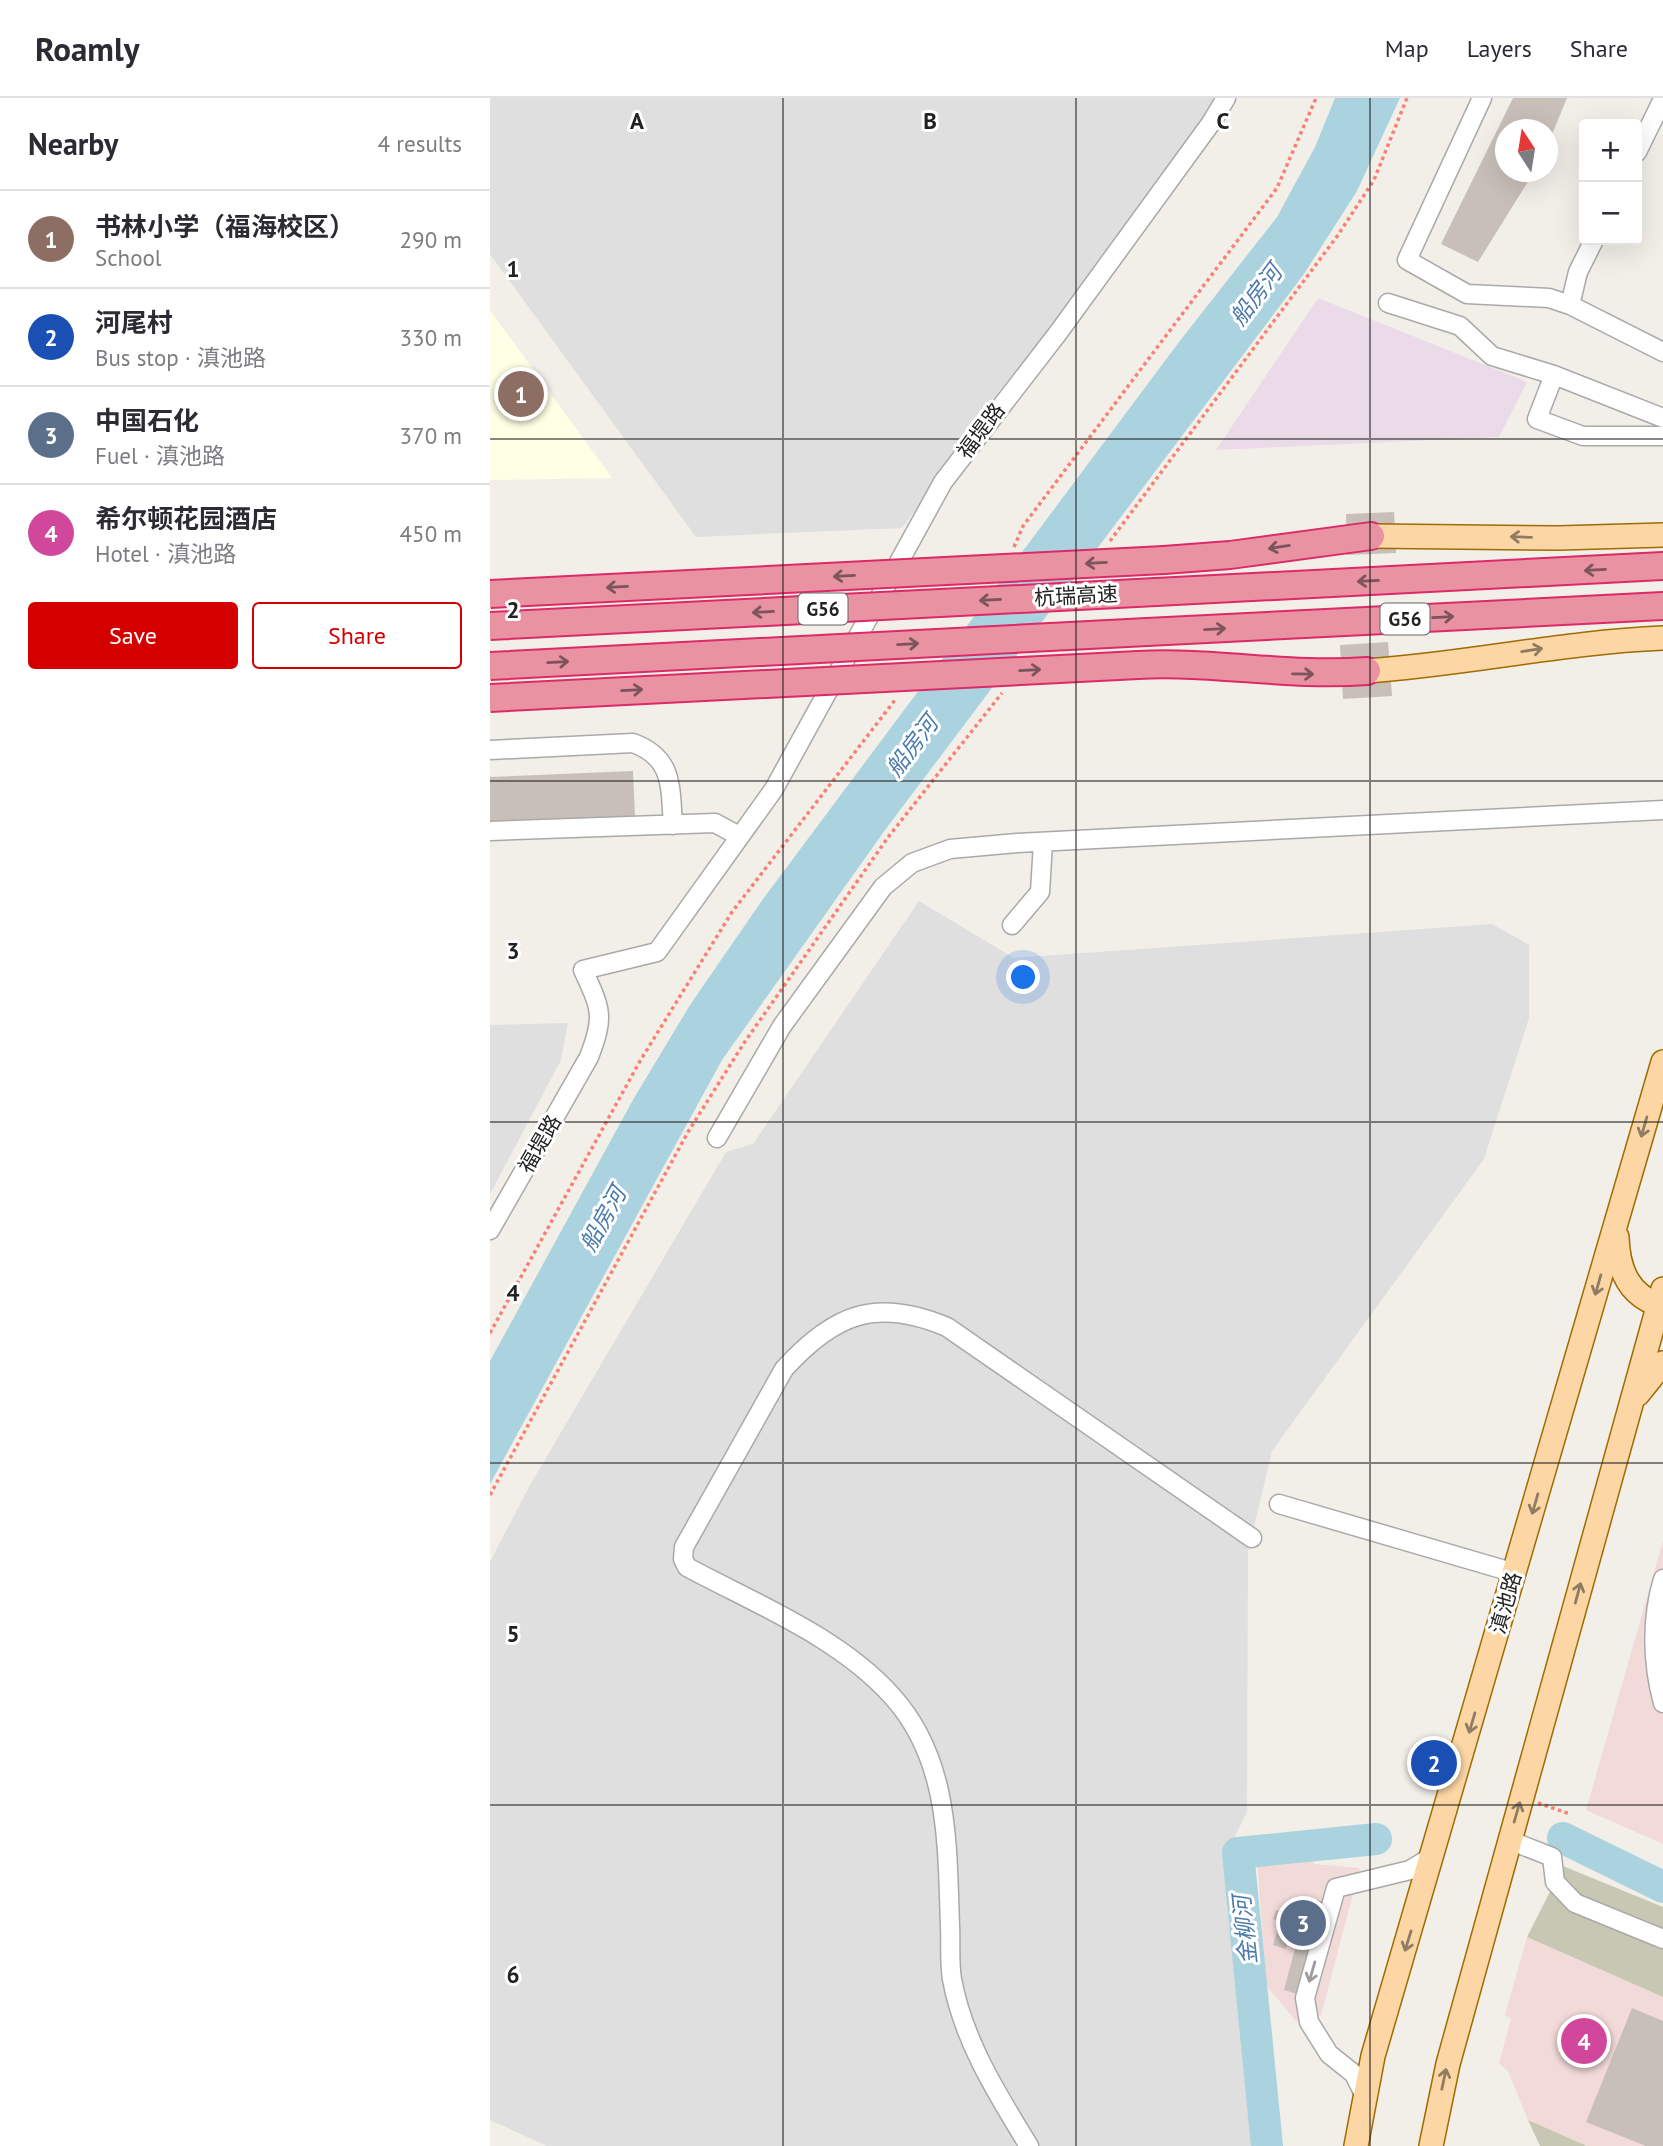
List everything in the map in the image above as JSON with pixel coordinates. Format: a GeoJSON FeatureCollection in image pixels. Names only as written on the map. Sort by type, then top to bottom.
{"type":"FeatureCollection","features":[{"type":"Feature","properties":{"kind":"highway"},"geometry":{"type":"LineString","coordinates":[[490,594],[1164,560],[1230,555],[1371,536]]}},
{"type":"Feature","properties":{"kind":"highway","name":"杭瑞高速"},"geometry":{"type":"LineString","coordinates":[[490,626],[1663,566]]}},
{"type":"Feature","properties":{"kind":"highway","name":"杭瑞高速"},"geometry":{"type":"LineString","coordinates":[[490,666],[1663,606]]}},
{"type":"Feature","properties":{"kind":"highway"},"geometry":{"type":"LineString","coordinates":[[490,698],[1138,665],[1202,664],[1285,673],[1367,671]]}},
{"type":"Feature","properties":{"kind":"main road"},"geometry":{"type":"LineString","coordinates":[[1371,536],[1559,538],[1663,534]]}},
{"type":"Feature","properties":{"kind":"main road"},"geometry":{"type":"LineString","coordinates":[[1367,671],[1439,665],[1573,645],[1663,638]]}},
{"type":"Feature","properties":{"kind":"main road","name":"滇池路"},"geometry":{"type":"LineString","coordinates":[[1356,2146],[1373,2056],[1663,1062]]}},
{"type":"Feature","properties":{"kind":"main road"},"geometry":{"type":"LineString","coordinates":[[1431,2146],[1448,2064],[1628,1412],[1662,1300],[1638,1296],[1627,1282],[1620,1265],[1617,1220]]}},
{"type":"Feature","properties":{"kind":"main road"},"geometry":{"type":"LineString","coordinates":[[1628,1412],[1646,1382],[1663,1363]]}},
{"type":"Feature","properties":{"kind":"street","name":"福堤路"},"geometry":{"type":"LineString","coordinates":[[490,1230],[589,1057],[601,1027],[598,1002],[583,970],[657,952],[774,789],[943,482],[1058,333],[1226,98]]}},
{"type":"Feature","properties":{"kind":"street"},"geometry":{"type":"LineString","coordinates":[[1482,98],[1408,260],[1467,295],[1549,299],[1570,305],[1663,352]]}},
{"type":"Feature","properties":{"kind":"street"},"geometry":{"type":"LineString","coordinates":[[1642,142],[1663,99]]}},
{"type":"Feature","properties":{"kind":"street"},"geometry":{"type":"LineString","coordinates":[[1570,305],[1578,272],[1592,245]]}},
{"type":"Feature","properties":{"kind":"street"},"geometry":{"type":"LineString","coordinates":[[1388,303],[1461,326],[1492,356],[1555,374],[1663,418]]}},
{"type":"Feature","properties":{"kind":"street"},"geometry":{"type":"LineString","coordinates":[[1555,374],[1537,419],[1583,436],[1663,436]]}},
{"type":"Feature","properties":{"kind":"street"},"geometry":{"type":"LineString","coordinates":[[490,750],[633,743],[649,749],[664,764],[667,772],[673,825]]}},
{"type":"Feature","properties":{"kind":"street"},"geometry":{"type":"LineString","coordinates":[[717,1138],[782,1026],[883,887],[912,863],[950,849],[1017,843],[1043,844],[1663,810]]}},
{"type":"Feature","properties":{"kind":"street"},"geometry":{"type":"LineString","coordinates":[[490,831],[715,823],[739,836]]}},
{"type":"Feature","properties":{"kind":"street"},"geometry":{"type":"LineString","coordinates":[[1013,925],[1040,892],[1043,844]]}},
{"type":"Feature","properties":{"kind":"street"},"geometry":{"type":"LineString","coordinates":[[1029,2146],[989,2081],[968,2031],[952,1979],[946,1819],[933,1763],[916,1726],[892,1695],[862,1667],[813,1634],[687,1567],[683,1559],[684,1547],[784,1369],[804,1347],[831,1325],[857,1315],[890,1312],[918,1315],[947,1326],[1252,1538]]}},
{"type":"Feature","properties":{"kind":"street"},"geometry":{"type":"LineString","coordinates":[[1279,1504],[1515,1573]]}},
{"type":"Feature","properties":{"kind":"street"},"geometry":{"type":"LineString","coordinates":[[1663,1579],[1655,1619],[1654,1644],[1663,1703]]}},
{"type":"Feature","properties":{"kind":"street"},"geometry":{"type":"LineString","coordinates":[[1510,1840],[1552,1857],[1555,1882],[1575,1903],[1663,1939]]}},
{"type":"Feature","properties":{"kind":"street"},"geometry":{"type":"LineString","coordinates":[[1365,2096],[1354,2074],[1329,2054],[1309,2022],[1305,1998],[1336,1888],[1410,1870],[1433,1856]]}},
{"type":"Feature","properties":{"kind":"path"},"geometry":{"type":"LineString","coordinates":[[1006,556],[1023,526],[1277,188],[1317,98]]}},
{"type":"Feature","properties":{"kind":"path"},"geometry":{"type":"LineString","coordinates":[[490,1333],[634,1072],[732,912],[897,698]]}},
{"type":"Feature","properties":{"kind":"path"},"geometry":{"type":"LineString","coordinates":[[490,1494],[688,1132]]}},
{"type":"Feature","properties":{"kind":"path"},"geometry":{"type":"LineString","coordinates":[[1521,1797],[1570,1814]]}},
{"type":"Feature","properties":{"kind":"shaded area"},"geometry":{"type":"Polygon","coordinates":[[[490,98],[1217,98],[1204,123],[902,528],[696,537],[490,254],[490,98]]]}},
{"type":"Feature","properties":{"kind":"shaded area"},"geometry":{"type":"Polygon","coordinates":[[[1318,298],[1527,382],[1499,437],[1216,450],[1318,298]]]}},
{"type":"Feature","properties":{"kind":"shaded area"},"geometry":{"type":"Polygon","coordinates":[[[490,310],[612,478],[490,480],[490,310]]]}},
{"type":"Feature","properties":{"kind":"shaded area"},"geometry":{"type":"Polygon","coordinates":[[[919,901],[1014,958],[1492,924],[1529,945],[1529,1018],[1484,1159],[1272,1451],[1248,1552],[1247,1812],[1226,1855],[1253,2146],[547,2146],[490,2120],[490,1562],[530,1485],[726,1152],[753,1144],[919,901]]]}},
{"type":"Feature","properties":{"kind":"shaded area"},"geometry":{"type":"Polygon","coordinates":[[[568,1023],[561,1060],[490,1194],[490,1025],[568,1023]]]}},
{"type":"Feature","properties":{"kind":"shaded area"},"geometry":{"type":"Polygon","coordinates":[[[1663,1541],[1663,1844],[1586,1810],[1663,1541]]]}},
{"type":"Feature","properties":{"kind":"shaded area"},"geometry":{"type":"Polygon","coordinates":[[[1311,1851],[1314,1864],[1360,1868],[1321,2015],[1296,2021],[1266,1985],[1257,1857],[1311,1851]]]}},
{"type":"Feature","properties":{"kind":"shaded area"},"geometry":{"type":"Polygon","coordinates":[[[1563,1866],[1663,1907],[1663,1997],[1527,1937],[1563,1866]]]}},
{"type":"Feature","properties":{"kind":"shaded area"},"geometry":{"type":"Polygon","coordinates":[[[1527,1937],[1663,1997],[1663,2146],[1587,2146],[1528,2120],[1508,2071],[1499,2063],[1511,2019],[1505,2015],[1527,1937]]]}},
{"type":"Feature","properties":{"kind":"shaded area"},"geometry":{"type":"Polygon","coordinates":[[[1528,2120],[1587,2146],[1540,2146],[1528,2120]]]}},
{"type":"Feature","properties":{"kind":"water","name":"船房河"},"geometry":{"type":"Polygon","coordinates":[[[1335,98],[1400,98],[1357,191],[1304,274],[885,830],[722,1060],[490,1484],[490,1361],[634,1098],[690,1005],[763,899],[1179,342],[1277,217],[1315,147],[1335,98]]]}},
{"type":"Feature","properties":{"kind":"building"},"geometry":{"type":"Polygon","coordinates":[[[1513,98],[1567,98],[1558,120],[1503,119],[1513,98]]]}},
{"type":"Feature","properties":{"kind":"building"},"geometry":{"type":"Polygon","coordinates":[[[1495,134],[1495,182],[1528,182],[1478,262],[1441,244],[1495,134]]]}},
{"type":"Feature","properties":{"kind":"building"},"geometry":{"type":"Polygon","coordinates":[[[1394,512],[1396,553],[1347,555],[1346,514],[1394,512]]]}},
{"type":"Feature","properties":{"kind":"building"},"geometry":{"type":"Polygon","coordinates":[[[1388,642],[1392,696],[1343,699],[1340,645],[1388,642]]]}},
{"type":"Feature","properties":{"kind":"building"},"geometry":{"type":"Polygon","coordinates":[[[633,771],[635,816],[490,823],[490,777],[633,771]]]}},
{"type":"Feature","properties":{"kind":"building"},"geometry":{"type":"Polygon","coordinates":[[[1309,1898],[1340,1906],[1314,1999],[1284,1990],[1296,1945],[1287,1942],[1286,1949],[1273,1945],[1280,1921],[1273,1919],[1276,1910],[1295,1915],[1292,1925],[1301,1928],[1309,1898]]]}},
{"type":"Feature","properties":{"kind":"building"},"geometry":{"type":"Polygon","coordinates":[[[1632,2008],[1663,2021],[1663,2146],[1646,2146],[1586,2122],[1632,2008]]]}},
{"type":"Feature","properties":{"kind":"waterway","name":"金柳河"},"geometry":{"type":"LineString","coordinates":[[1563,1838],[1663,1887]]}},
{"type":"Feature","properties":{"kind":"waterway","name":"金柳河"},"geometry":{"type":"LineString","coordinates":[[1267,2146],[1238,1853],[1376,1839]]}},
{"type":"Feature","properties":{"kind":"place","name":"书林小学（福海校区）"},"geometry":{"type":"Point","coordinates":[521,394]}},
{"type":"Feature","properties":{"kind":"place","name":"河尾村"},"geometry":{"type":"Point","coordinates":[1434,1763]}},
{"type":"Feature","properties":{"kind":"place","name":"中国石化"},"geometry":{"type":"Point","coordinates":[1303,1923]}},
{"type":"Feature","properties":{"kind":"place","name":"希尔顿花园酒店"},"geometry":{"type":"Point","coordinates":[1584,2041]}}]}
